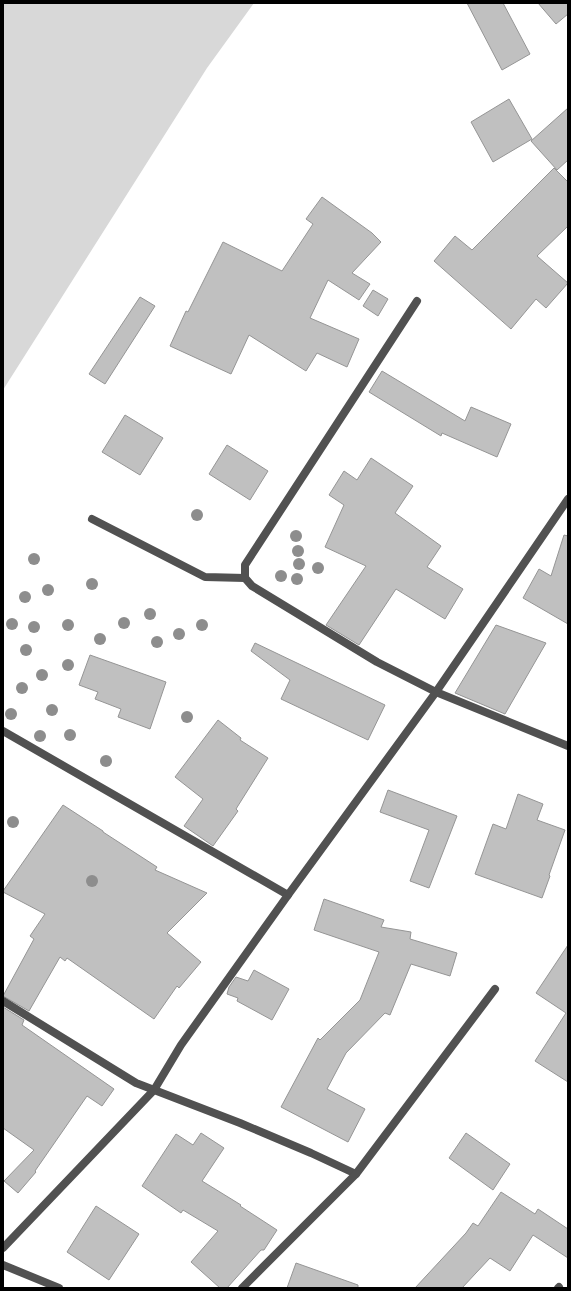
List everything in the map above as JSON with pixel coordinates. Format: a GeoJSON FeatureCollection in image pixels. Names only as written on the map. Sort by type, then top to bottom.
{"type":"FeatureCollection","features":[{"type":"Feature","properties":{"kind":"street"},"geometry":{"type":"LineString","coordinates":[[417,301],[245,565],[245,578],[252,586],[377,662],[436,692],[568,746]]}},
{"type":"Feature","properties":{"kind":"street"},"geometry":{"type":"LineString","coordinates":[[3,1248],[154,1090],[181,1045],[436,692],[568,499]]}},
{"type":"Feature","properties":{"kind":"street"},"geometry":{"type":"LineString","coordinates":[[92,519],[205,577],[245,578]]}},
{"type":"Feature","properties":{"kind":"street"},"geometry":{"type":"LineString","coordinates":[[3,731],[288,895]]}},
{"type":"Feature","properties":{"kind":"street"},"geometry":{"type":"LineString","coordinates":[[242,1288],[356,1174],[495,989]]}},
{"type":"Feature","properties":{"kind":"street"},"geometry":{"type":"LineString","coordinates":[[3,1001],[136,1083],[240,1123],[356,1174]]}},
{"type":"Feature","properties":{"kind":"street"},"geometry":{"type":"LineString","coordinates":[[3,1265],[59,1288]]}},
{"type":"Feature","properties":{"kind":"shaded area"},"geometry":{"type":"Polygon","coordinates":[[[3,3],[254,3],[207,68],[3,390],[3,3]]]}},
{"type":"Feature","properties":{"kind":"building"},"geometry":{"type":"Polygon","coordinates":[[[467,3],[503,3],[530,54],[502,70],[467,3]]]}},
{"type":"Feature","properties":{"kind":"building"},"geometry":{"type":"Polygon","coordinates":[[[538,3],[568,3],[568,14],[556,24],[538,3]]]}},
{"type":"Feature","properties":{"kind":"building"},"geometry":{"type":"Polygon","coordinates":[[[509,99],[532,139],[493,162],[471,122],[509,99]]]}},
{"type":"Feature","properties":{"kind":"building"},"geometry":{"type":"Polygon","coordinates":[[[568,108],[568,160],[557,170],[531,141],[568,108]]]}},
{"type":"Feature","properties":{"kind":"building"},"geometry":{"type":"Polygon","coordinates":[[[554,168],[568,182],[568,226],[537,256],[568,283],[546,308],[536,299],[511,329],[434,261],[455,236],[472,250],[554,168]]]}},
{"type":"Feature","properties":{"kind":"building"},"geometry":{"type":"Polygon","coordinates":[[[322,197],[372,233],[381,242],[352,273],[370,284],[359,300],[328,280],[310,318],[359,339],[347,367],[317,353],[306,371],[249,335],[231,374],[170,346],[186,311],[188,312],[223,242],[282,271],[313,224],[306,219],[322,197]]]}},
{"type":"Feature","properties":{"kind":"building"},"geometry":{"type":"Polygon","coordinates":[[[373,290],[388,299],[378,316],[363,306],[373,290]]]}},
{"type":"Feature","properties":{"kind":"building"},"geometry":{"type":"Polygon","coordinates":[[[140,297],[155,306],[105,384],[89,374],[140,297]]]}},
{"type":"Feature","properties":{"kind":"building"},"geometry":{"type":"Polygon","coordinates":[[[382,371],[465,421],[471,407],[511,424],[497,457],[442,433],[441,436],[369,392],[382,371]]]}},
{"type":"Feature","properties":{"kind":"building"},"geometry":{"type":"Polygon","coordinates":[[[125,415],[163,438],[140,475],[102,452],[125,415]]]}},
{"type":"Feature","properties":{"kind":"building"},"geometry":{"type":"Polygon","coordinates":[[[227,445],[268,471],[250,500],[209,474],[227,445]]]}},
{"type":"Feature","properties":{"kind":"building"},"geometry":{"type":"Polygon","coordinates":[[[371,458],[413,486],[395,513],[441,546],[427,567],[463,589],[445,619],[396,589],[359,645],[326,625],[366,566],[325,547],[344,505],[329,495],[344,471],[357,480],[371,458]]]}},
{"type":"Feature","properties":{"kind":"building"},"geometry":{"type":"Polygon","coordinates":[[[564,535],[568,536],[568,624],[523,598],[539,569],[551,576],[564,535]]]}},
{"type":"Feature","properties":{"kind":"building"},"geometry":{"type":"Polygon","coordinates":[[[496,625],[546,643],[505,714],[455,693],[496,625]]]}},
{"type":"Feature","properties":{"kind":"building"},"geometry":{"type":"Polygon","coordinates":[[[255,643],[385,705],[368,740],[281,699],[290,680],[251,651],[255,643]]]}},
{"type":"Feature","properties":{"kind":"building"},"geometry":{"type":"Polygon","coordinates":[[[90,655],[166,682],[150,729],[118,717],[121,709],[95,699],[98,692],[79,685],[90,655]]]}},
{"type":"Feature","properties":{"kind":"building"},"geometry":{"type":"Polygon","coordinates":[[[218,720],[241,738],[240,740],[268,758],[236,809],[238,811],[213,846],[184,826],[203,799],[175,777],[218,720]]]}},
{"type":"Feature","properties":{"kind":"building"},"geometry":{"type":"Polygon","coordinates":[[[388,790],[457,816],[429,888],[410,881],[429,830],[380,812],[388,790]]]}},
{"type":"Feature","properties":{"kind":"building"},"geometry":{"type":"Polygon","coordinates":[[[518,794],[543,804],[537,820],[565,830],[542,898],[475,874],[493,824],[506,829],[518,794]]]}},
{"type":"Feature","properties":{"kind":"building"},"geometry":{"type":"Polygon","coordinates":[[[63,805],[157,867],[155,870],[207,893],[167,933],[201,962],[179,988],[177,986],[154,1019],[67,958],[65,961],[60,957],[29,1011],[3,996],[34,939],[30,936],[45,914],[3,891],[63,805]]]}},
{"type":"Feature","properties":{"kind":"building"},"geometry":{"type":"Polygon","coordinates":[[[324,899],[384,920],[381,927],[411,932],[410,939],[457,953],[450,976],[411,964],[390,1015],[385,1013],[346,1053],[327,1089],[365,1109],[348,1142],[281,1107],[318,1038],[320,1040],[360,1000],[379,952],[314,930],[324,899]]]}},
{"type":"Feature","properties":{"kind":"building"},"geometry":{"type":"Polygon","coordinates":[[[568,945],[568,1082],[535,1061],[566,1013],[536,993],[568,945]]]}},
{"type":"Feature","properties":{"kind":"building"},"geometry":{"type":"Polygon","coordinates":[[[254,970],[289,989],[272,1020],[237,1001],[238,998],[227,994],[229,987],[236,977],[248,981],[254,970]]]}},
{"type":"Feature","properties":{"kind":"building"},"geometry":{"type":"Polygon","coordinates":[[[3,1007],[24,1020],[22,1025],[114,1089],[102,1106],[87,1096],[35,1171],[36,1172],[18,1193],[4,1181],[34,1150],[3,1128],[3,1007]]]}},
{"type":"Feature","properties":{"kind":"building"},"geometry":{"type":"Polygon","coordinates":[[[201,1133],[224,1148],[202,1181],[241,1205],[240,1206],[277,1230],[264,1250],[261,1250],[227,1288],[220,1288],[191,1262],[218,1231],[183,1210],[181,1213],[142,1186],[176,1134],[193,1145],[201,1133]]]}},
{"type":"Feature","properties":{"kind":"building"},"geometry":{"type":"Polygon","coordinates":[[[466,1133],[510,1164],[493,1190],[449,1158],[466,1133]]]}},
{"type":"Feature","properties":{"kind":"building"},"geometry":{"type":"Polygon","coordinates":[[[501,1192],[535,1214],[538,1209],[568,1229],[568,1258],[533,1235],[510,1271],[490,1258],[462,1288],[415,1288],[466,1233],[473,1223],[478,1226],[501,1192]]]}},
{"type":"Feature","properties":{"kind":"building"},"geometry":{"type":"Polygon","coordinates":[[[96,1206],[139,1234],[109,1280],[67,1252],[96,1206]]]}},
{"type":"Feature","properties":{"kind":"building"},"geometry":{"type":"Polygon","coordinates":[[[296,1263],[358,1285],[358,1288],[287,1288],[296,1263]]]}}]}
